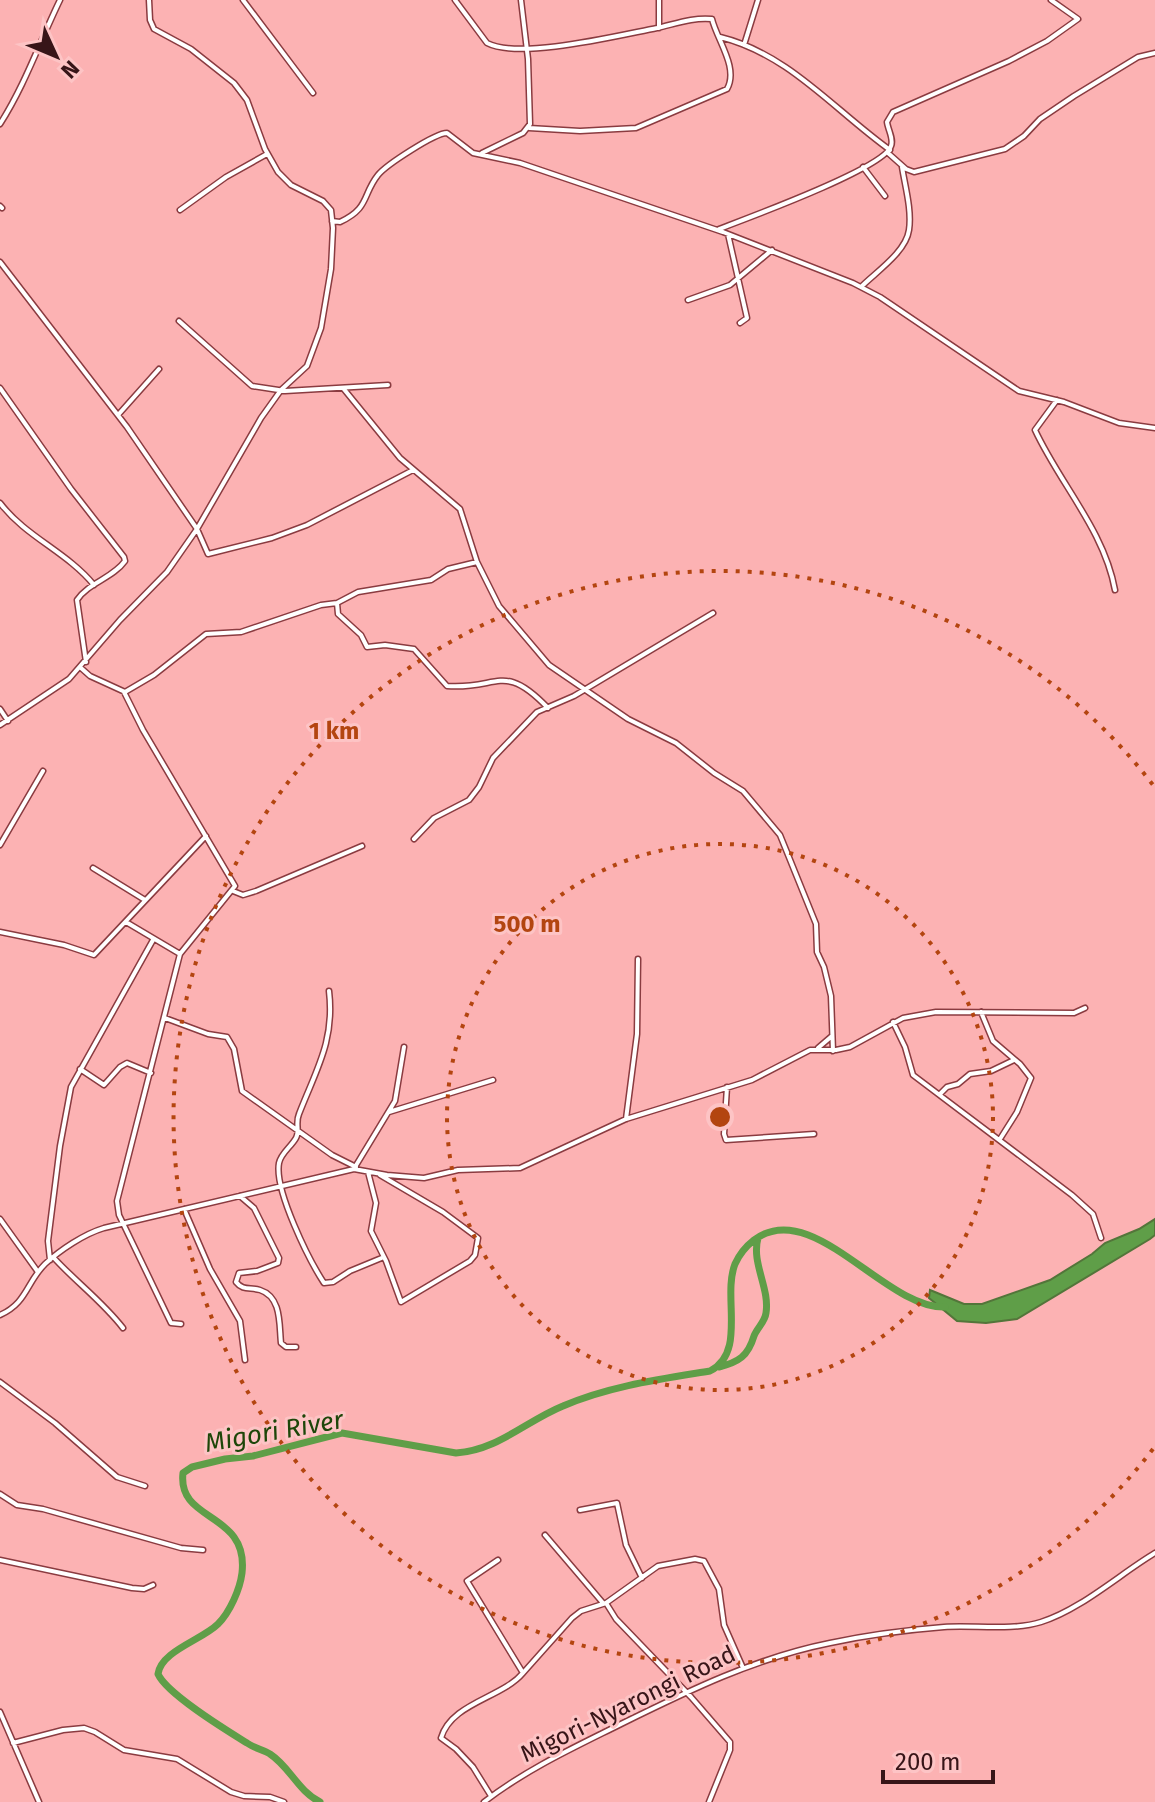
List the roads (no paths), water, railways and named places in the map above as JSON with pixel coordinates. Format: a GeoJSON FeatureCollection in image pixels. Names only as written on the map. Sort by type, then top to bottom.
{"type":"FeatureCollection","features":[{"type":"Feature","properties":{"kind":"street"},"geometry":{"type":"LineString","coordinates":[[0,124],[25,80],[60,0]]}},
{"type":"Feature","properties":{"kind":"street"},"geometry":{"type":"LineString","coordinates":[[0,725],[61,686],[81,668],[120,620],[162,578],[197,529],[261,418],[281,390],[307,366],[321,328],[329,285],[331,210],[323,201],[284,179],[267,154],[253,113],[240,90],[191,49],[150,25],[149,0]]}},
{"type":"Feature","properties":{"kind":"street"},"geometry":{"type":"LineString","coordinates":[[243,0],[313,93]]}},
{"type":"Feature","properties":{"kind":"street"},"geometry":{"type":"LineString","coordinates":[[455,0],[487,43],[527,49],[710,18],[729,64],[731,84],[727,89],[636,128],[580,131],[529,128],[499,147],[480,154]]}},
{"type":"Feature","properties":{"kind":"street"},"geometry":{"type":"LineString","coordinates":[[521,0],[530,83],[529,128]]}},
{"type":"Feature","properties":{"kind":"street"},"geometry":{"type":"LineString","coordinates":[[659,0],[659,28]]}},
{"type":"Feature","properties":{"kind":"street"},"geometry":{"type":"LineString","coordinates":[[744,45],[758,0]]}},
{"type":"Feature","properties":{"kind":"street"},"geometry":{"type":"LineString","coordinates":[[717,230],[808,194],[863,167],[889,151],[892,141],[887,122],[893,112],[1009,61],[1078,19],[1051,0]]}},
{"type":"Feature","properties":{"kind":"street"},"geometry":{"type":"LineString","coordinates":[[720,37],[744,45],[797,74],[914,172],[1000,151],[1021,139],[1042,117],[1074,96],[1138,57],[1155,53]]}},
{"type":"Feature","properties":{"kind":"street"},"geometry":{"type":"LineString","coordinates":[[332,221],[340,222],[364,204],[382,170],[439,133],[450,135],[466,149],[520,163],[717,230],[861,287],[908,315],[1015,389],[1057,400],[1119,423],[1155,428]]}},
{"type":"Feature","properties":{"kind":"street"},"geometry":{"type":"LineString","coordinates":[[180,210],[226,177],[267,154]]}},
{"type":"Feature","properties":{"kind":"street"},"geometry":{"type":"LineString","coordinates":[[861,287],[892,257],[908,233],[901,164]]}},
{"type":"Feature","properties":{"kind":"street"},"geometry":{"type":"LineString","coordinates":[[863,167],[885,196]]}},
{"type":"Feature","properties":{"kind":"street"},"geometry":{"type":"LineString","coordinates":[[728,234],[736,280],[747,313],[747,318],[740,323]]}},
{"type":"Feature","properties":{"kind":"street"},"geometry":{"type":"LineString","coordinates":[[688,300],[725,287],[772,250]]}},
{"type":"Feature","properties":{"kind":"street"},"geometry":{"type":"LineString","coordinates":[[0,262],[118,416],[197,529],[209,554],[266,540],[307,525],[413,470]]}},
{"type":"Feature","properties":{"kind":"street"},"geometry":{"type":"LineString","coordinates":[[179,321],[249,385],[281,390],[388,385]]}},
{"type":"Feature","properties":{"kind":"street"},"geometry":{"type":"LineString","coordinates":[[118,416],[159,369]]}},
{"type":"Feature","properties":{"kind":"street"},"geometry":{"type":"LineString","coordinates":[[0,388],[71,489],[124,557],[120,568],[80,594],[76,603],[86,662]]}},
{"type":"Feature","properties":{"kind":"street"},"geometry":{"type":"LineString","coordinates":[[343,388],[413,470],[460,509],[477,562],[499,606],[549,665],[634,722],[676,743],[740,789],[780,835],[816,924],[817,950],[831,996],[833,1051]]}},
{"type":"Feature","properties":{"kind":"street"},"geometry":{"type":"LineString","coordinates":[[1057,400],[1035,430],[1089,523],[1115,590]]}},
{"type":"Feature","properties":{"kind":"street"},"geometry":{"type":"LineString","coordinates":[[0,503],[23,528],[57,551],[94,585]]}},
{"type":"Feature","properties":{"kind":"street"},"geometry":{"type":"LineString","coordinates":[[124,692],[165,666],[201,636],[241,632],[321,605],[337,603],[358,592],[431,580],[448,569],[477,562]]}},
{"type":"Feature","properties":{"kind":"street"},"geometry":{"type":"LineString","coordinates":[[337,603],[338,614],[361,635],[367,647],[385,645],[414,649],[447,686],[505,680],[517,682],[548,708]]}},
{"type":"Feature","properties":{"kind":"street"},"geometry":{"type":"LineString","coordinates":[[414,839],[430,821],[469,800],[493,758],[537,712],[585,690],[713,613]]}},
{"type":"Feature","properties":{"kind":"street"},"geometry":{"type":"LineString","coordinates":[[81,668],[124,692],[143,730],[235,885],[180,954],[117,1201],[123,1223],[171,1323],[181,1324]]}},
{"type":"Feature","properties":{"kind":"street"},"geometry":{"type":"LineString","coordinates":[[0,709],[8,721]]}},
{"type":"Feature","properties":{"kind":"street"},"geometry":{"type":"LineString","coordinates":[[0,845],[43,771]]}},
{"type":"Feature","properties":{"kind":"street"},"geometry":{"type":"LineString","coordinates":[[0,932],[64,945],[93,955],[206,836]]}},
{"type":"Feature","properties":{"kind":"street"},"geometry":{"type":"LineString","coordinates":[[233,891],[243,895],[256,891],[362,846]]}},
{"type":"Feature","properties":{"kind":"street"},"geometry":{"type":"LineString","coordinates":[[93,868],[145,900]]}},
{"type":"Feature","properties":{"kind":"street"},"geometry":{"type":"LineString","coordinates":[[126,922],[180,954]]}},
{"type":"Feature","properties":{"kind":"street"},"geometry":{"type":"LineString","coordinates":[[123,1328],[108,1309],[52,1259],[48,1241],[63,1121],[71,1087],[153,940]]}},
{"type":"Feature","properties":{"kind":"street"},"geometry":{"type":"LineString","coordinates":[[626,1119],[637,1034],[638,959]]}},
{"type":"Feature","properties":{"kind":"street"},"geometry":{"type":"LineString","coordinates":[[329,991],[331,1017],[327,1043],[298,1116],[297,1136],[279,1163],[280,1186],[300,1239],[324,1283],[333,1282],[384,1257]]}},
{"type":"Feature","properties":{"kind":"street"},"geometry":{"type":"LineString","coordinates":[[816,1049],[833,1051],[850,1047],[893,1022],[936,1012],[1074,1013],[1085,1008]]}},
{"type":"Feature","properties":{"kind":"street"},"geometry":{"type":"LineString","coordinates":[[981,1012],[993,1041],[1031,1078],[1017,1112],[1000,1139]]}},
{"type":"Feature","properties":{"kind":"street"},"geometry":{"type":"LineString","coordinates":[[164,1018],[228,1038],[235,1052],[242,1091],[332,1155],[368,1172],[424,1178],[458,1170],[520,1168],[626,1119],[752,1080],[788,1059],[816,1049],[832,1036]]}},
{"type":"Feature","properties":{"kind":"street"},"geometry":{"type":"LineString","coordinates":[[893,1022],[905,1047],[913,1075],[1054,1179],[1093,1214],[1101,1238]]}},
{"type":"Feature","properties":{"kind":"street"},"geometry":{"type":"LineString","coordinates":[[355,1167],[389,1112],[399,1089],[404,1047]]}},
{"type":"Feature","properties":{"kind":"street"},"geometry":{"type":"LineString","coordinates":[[940,1094],[970,1074],[991,1071],[1014,1060]]}},
{"type":"Feature","properties":{"kind":"street"},"geometry":{"type":"LineString","coordinates":[[80,1069],[104,1085],[116,1070],[127,1063],[151,1073]]}},
{"type":"Feature","properties":{"kind":"street"},"geometry":{"type":"LineString","coordinates":[[389,1112],[493,1080]]}},
{"type":"Feature","properties":{"kind":"street"},"geometry":{"type":"LineString","coordinates":[[727,1087],[726,1140],[814,1134]]}},
{"type":"Feature","properties":{"kind":"street"},"geometry":{"type":"LineString","coordinates":[[0,1315],[19,1304],[52,1259],[90,1233],[342,1171],[361,1170]]}},
{"type":"Feature","properties":{"kind":"street"},"geometry":{"type":"LineString","coordinates":[[368,1172],[376,1203],[370,1230],[401,1302],[470,1261],[478,1242],[475,1236],[443,1212],[379,1174]]}},
{"type":"Feature","properties":{"kind":"street"},"geometry":{"type":"LineString","coordinates":[[240,1196],[254,1208],[279,1258],[276,1264],[261,1270],[239,1273],[236,1282],[242,1288],[261,1290],[267,1294],[279,1308],[281,1343],[286,1347],[296,1347]]}},
{"type":"Feature","properties":{"kind":"street"},"geometry":{"type":"LineString","coordinates":[[184,1209],[210,1269],[240,1321],[245,1360]]}},
{"type":"Feature","properties":{"kind":"street"},"geometry":{"type":"LineString","coordinates":[[0,1219],[39,1273]]}},
{"type":"Feature","properties":{"kind":"street"},"geometry":{"type":"LineString","coordinates":[[0,1382],[55,1423],[117,1477],[145,1486]]}},
{"type":"Feature","properties":{"kind":"street"},"geometry":{"type":"LineString","coordinates":[[0,1494],[21,1506],[43,1509],[181,1548],[203,1550]]}},
{"type":"Feature","properties":{"kind":"street"},"geometry":{"type":"LineString","coordinates":[[580,1510],[617,1503],[626,1545],[642,1578]]}},
{"type":"Feature","properties":{"kind":"street"},"geometry":{"type":"LineString","coordinates":[[545,1535],[616,1619],[731,1745],[709,1802]]}},
{"type":"Feature","properties":{"kind":"street","name":"Migori-Nyarongi Road"},"geometry":{"type":"LineString","coordinates":[[484,1802],[537,1765],[685,1692],[743,1668],[831,1642],[879,1634],[943,1627],[1039,1623],[1082,1600],[1155,1553]]}},
{"type":"Feature","properties":{"kind":"street"},"geometry":{"type":"LineString","coordinates":[[0,1560],[132,1588],[144,1589],[153,1585]]}},
{"type":"Feature","properties":{"kind":"street"},"geometry":{"type":"LineString","coordinates":[[498,1560],[467,1581],[523,1673]]}},
{"type":"Feature","properties":{"kind":"street"},"geometry":{"type":"LineString","coordinates":[[491,1796],[473,1767],[441,1738],[442,1732],[459,1715],[511,1684],[574,1615],[605,1603],[652,1569],[703,1560],[719,1589],[724,1625],[743,1668]]}},
{"type":"Feature","properties":{"kind":"street"},"geometry":{"type":"LineString","coordinates":[[0,1712],[39,1802]]}},
{"type":"Feature","properties":{"kind":"street"},"geometry":{"type":"LineString","coordinates":[[13,1743],[84,1728],[124,1750],[177,1759],[231,1792],[284,1802]]}},
{"type":"Feature","properties":{"kind":"waterway","name":"Migori River"},"geometry":{"type":"LineString","coordinates":[[320,1802],[306,1792],[277,1759],[198,1711],[158,1674],[174,1652],[218,1624],[234,1600],[242,1573],[241,1553],[235,1538],[191,1501],[184,1489],[183,1473],[192,1467],[253,1456],[342,1433],[456,1453],[471,1451],[499,1441],[550,1412],[598,1393],[710,1371],[728,1351],[735,1264],[754,1240],[776,1230],[800,1232],[824,1242],[898,1291],[922,1303],[945,1307]]}},
{"type":"Feature","properties":{"kind":"waterway"},"geometry":{"type":"LineString","coordinates":[[719,1367],[732,1363],[746,1353],[765,1316],[767,1304],[757,1257],[758,1238]]}}]}
